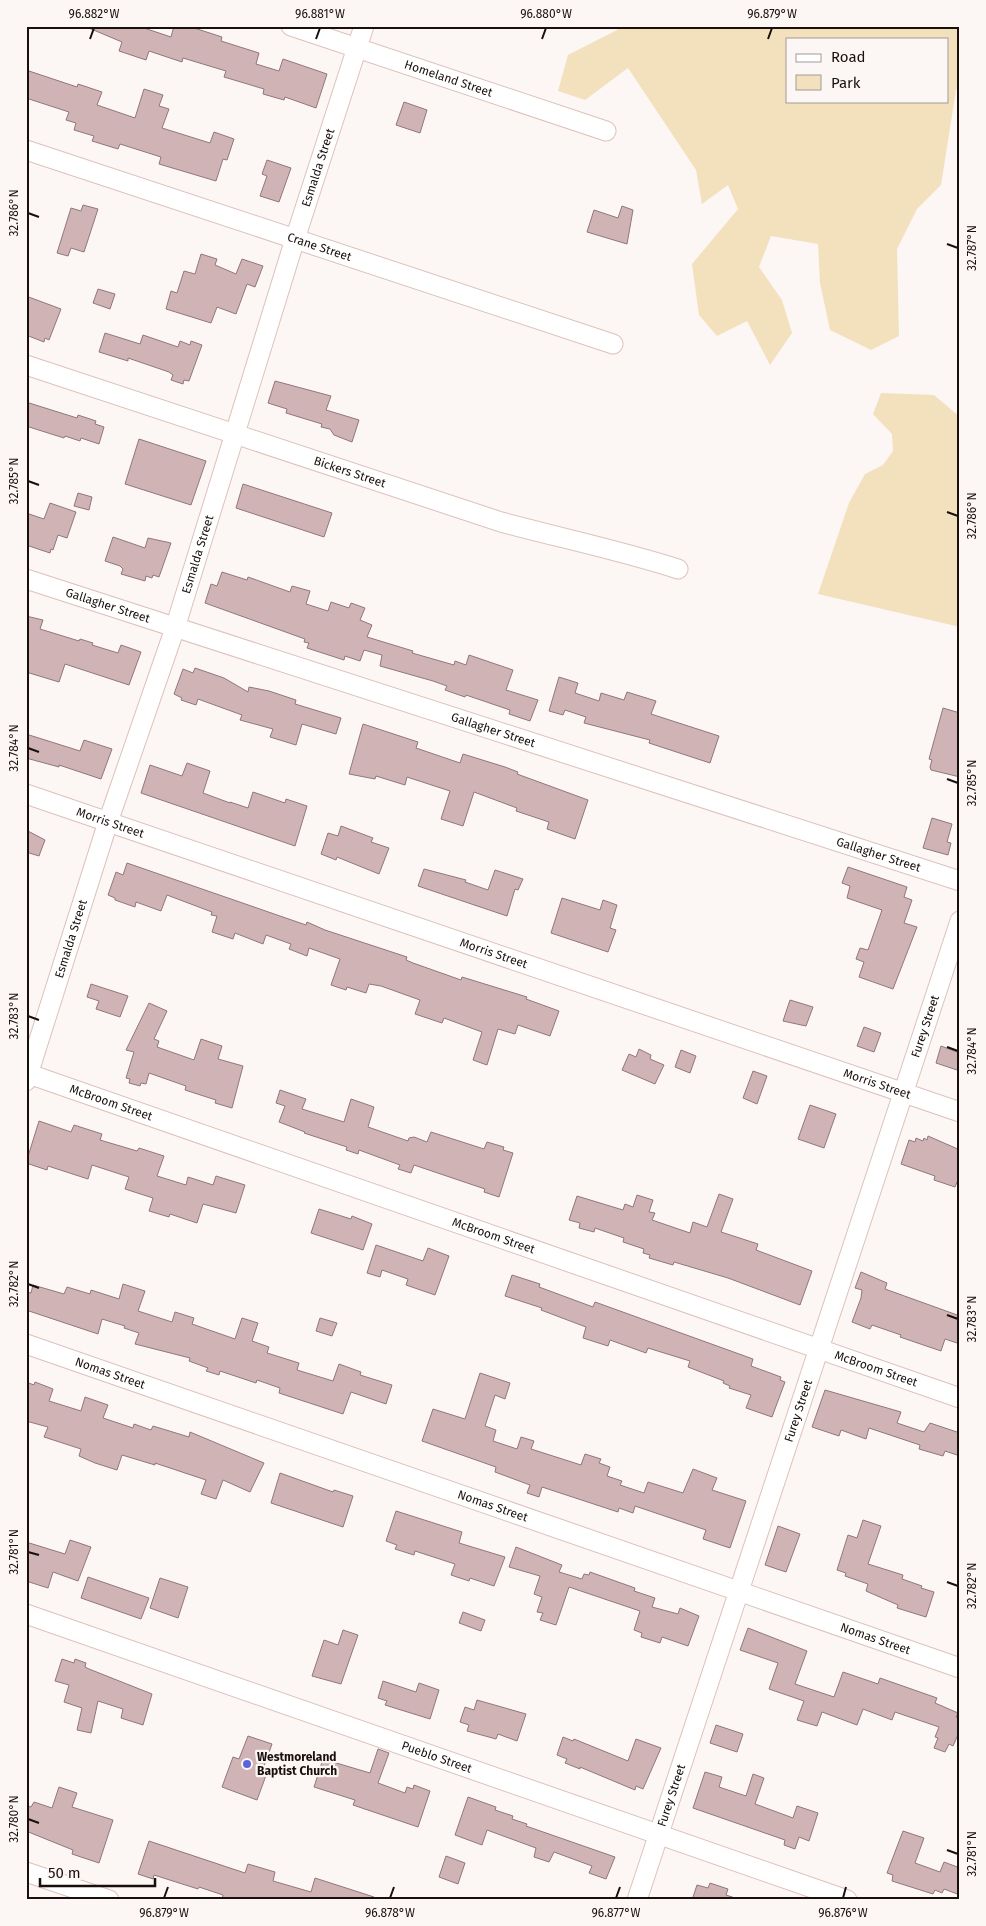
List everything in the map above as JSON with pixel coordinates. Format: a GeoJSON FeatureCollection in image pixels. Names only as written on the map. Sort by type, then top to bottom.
{"type":"FeatureCollection","features":[{"type":"Feature","properties":{"kind":"street","name":"Homeland Street"},"geometry":{"type":"LineString","coordinates":[[290,26],[606,131]]}},
{"type":"Feature","properties":{"kind":"street","name":"Esmalda Street"},"geometry":{"type":"LineString","coordinates":[[27,1076],[108,822],[175,628],[295,239],[364,26]]}},
{"type":"Feature","properties":{"kind":"street","name":"Crane Street"},"geometry":{"type":"LineString","coordinates":[[26,150],[613,344]]}},
{"type":"Feature","properties":{"kind":"street","name":"Bickers Street"},"geometry":{"type":"LineString","coordinates":[[26,365],[501,522],[559,538],[632,554],[678,568]]}},
{"type":"Feature","properties":{"kind":"street","name":"Gallagher Street"},"geometry":{"type":"LineString","coordinates":[[26,579],[960,881]]}},
{"type":"Feature","properties":{"kind":"street","name":"Morris Street"},"geometry":{"type":"LineString","coordinates":[[26,794],[960,1112]]}},
{"type":"Feature","properties":{"kind":"street","name":"Furey Street"},"geometry":{"type":"LineString","coordinates":[[637,1900],[960,921]]}},
{"type":"Feature","properties":{"kind":"street","name":"McBroom Street"},"geometry":{"type":"LineString","coordinates":[[27,1076],[471,1227],[960,1398]]}},
{"type":"Feature","properties":{"kind":"street","name":"Nomas Street"},"geometry":{"type":"LineString","coordinates":[[26,1344],[960,1668]]}},
{"type":"Feature","properties":{"kind":"street","name":"Pueblo Street"},"geometry":{"type":"LineString","coordinates":[[26,1614],[847,1900]]}},
{"type":"Feature","properties":{"kind":"street"},"geometry":{"type":"LineString","coordinates":[[26,1872],[109,1900]]}},
{"type":"Feature","properties":{"kind":"green space"},"geometry":{"type":"Polygon","coordinates":[[[618,26],[960,26],[960,84],[956,90],[941,185],[917,209],[897,249],[899,336],[871,350],[830,330],[820,283],[818,244],[771,236],[759,267],[782,300],[792,333],[770,365],[747,321],[717,336],[699,315],[692,264],[738,209],[728,185],[702,204],[696,170],[628,68],[585,100],[558,91],[568,55],[617,30],[618,26]]]}},
{"type":"Feature","properties":{"kind":"green space"},"geometry":{"type":"Polygon","coordinates":[[[881,393],[934,395],[960,417],[960,627],[818,594],[849,503],[865,474],[883,465],[893,451],[892,434],[873,414],[881,393]]]}},
{"type":"Feature","properties":{"kind":"building"},"geometry":{"type":"Polygon","coordinates":[[[84,26],[138,26],[171,37],[174,26],[188,26],[222,37],[221,41],[259,53],[256,64],[279,71],[283,59],[327,74],[316,108],[285,97],[284,100],[263,94],[264,89],[224,77],[226,71],[183,58],[182,62],[149,51],[146,60],[119,51],[122,42],[84,26]]]}},
{"type":"Feature","properties":{"kind":"building"},"geometry":{"type":"Polygon","coordinates":[[[26,70],[77,87],[78,84],[102,92],[97,105],[135,118],[144,89],[163,95],[159,106],[169,109],[162,128],[210,143],[214,132],[234,139],[227,160],[223,159],[216,181],[159,164],[161,157],[120,144],[118,149],[92,141],[94,136],[74,130],[76,123],[66,120],[69,112],[26,98],[26,70]]]}},
{"type":"Feature","properties":{"kind":"building"},"geometry":{"type":"Polygon","coordinates":[[[404,102],[427,110],[420,133],[396,125],[404,102]]]}},
{"type":"Feature","properties":{"kind":"building"},"geometry":{"type":"Polygon","coordinates":[[[267,160],[291,168],[279,202],[260,196],[267,176],[262,174],[267,160]]]}},
{"type":"Feature","properties":{"kind":"building"},"geometry":{"type":"Polygon","coordinates":[[[83,205],[98,209],[84,252],[71,248],[68,256],[57,253],[71,208],[81,211],[83,205]]]}},
{"type":"Feature","properties":{"kind":"building"},"geometry":{"type":"Polygon","coordinates":[[[622,206],[633,210],[627,244],[587,232],[594,210],[618,218],[622,206]]]}},
{"type":"Feature","properties":{"kind":"building"},"geometry":{"type":"Polygon","coordinates":[[[201,254],[217,259],[215,265],[236,274],[242,259],[263,266],[255,287],[247,284],[236,314],[217,307],[211,323],[166,309],[171,291],[177,293],[184,271],[195,274],[201,254]]]}},
{"type":"Feature","properties":{"kind":"building"},"geometry":{"type":"Polygon","coordinates":[[[98,289],[115,294],[110,309],[93,303],[98,289]]]}},
{"type":"Feature","properties":{"kind":"building"},"geometry":{"type":"Polygon","coordinates":[[[26,296],[61,309],[49,340],[45,338],[44,342],[26,335],[26,296]]]}},
{"type":"Feature","properties":{"kind":"building"},"geometry":{"type":"Polygon","coordinates":[[[105,333],[140,344],[143,335],[178,347],[180,341],[190,345],[191,341],[202,345],[189,381],[184,380],[183,384],[171,380],[173,375],[169,372],[128,358],[128,361],[99,352],[105,333]]]}},
{"type":"Feature","properties":{"kind":"building"},"geometry":{"type":"Polygon","coordinates":[[[275,381],[331,396],[326,410],[359,420],[352,442],[334,435],[330,429],[321,427],[322,424],[286,413],[287,409],[268,403],[275,381]]]}},
{"type":"Feature","properties":{"kind":"building"},"geometry":{"type":"Polygon","coordinates":[[[26,402],[77,418],[78,415],[96,421],[95,424],[104,427],[99,444],[81,438],[80,441],[65,436],[64,438],[26,426],[26,402]]]}},
{"type":"Feature","properties":{"kind":"building"},"geometry":{"type":"Polygon","coordinates":[[[139,439],[206,461],[191,505],[125,484],[139,439]]]}},
{"type":"Feature","properties":{"kind":"building"},"geometry":{"type":"Polygon","coordinates":[[[243,484],[332,513],[324,537],[236,508],[243,484]]]}},
{"type":"Feature","properties":{"kind":"building"},"geometry":{"type":"Polygon","coordinates":[[[78,493],[92,497],[89,510],[74,506],[78,493]]]}},
{"type":"Feature","properties":{"kind":"building"},"geometry":{"type":"Polygon","coordinates":[[[50,503],[76,512],[67,538],[58,535],[53,550],[51,549],[50,553],[26,545],[26,513],[44,519],[50,503]]]}},
{"type":"Feature","properties":{"kind":"building"},"geometry":{"type":"Polygon","coordinates":[[[113,537],[145,548],[148,538],[171,543],[159,577],[153,575],[152,578],[146,576],[145,581],[121,574],[123,569],[120,566],[105,561],[113,537]]]}},
{"type":"Feature","properties":{"kind":"building"},"geometry":{"type":"Polygon","coordinates":[[[222,572],[247,580],[248,577],[290,592],[292,586],[310,591],[306,604],[328,611],[331,602],[349,608],[351,603],[365,608],[360,620],[372,625],[367,637],[413,651],[412,653],[454,665],[455,661],[466,665],[469,655],[513,670],[506,690],[538,700],[530,721],[509,714],[510,710],[445,690],[447,686],[380,666],[382,655],[364,650],[360,661],[345,656],[344,660],[307,648],[309,643],[304,642],[305,639],[205,603],[211,584],[217,586],[222,572]]]}},
{"type":"Feature","properties":{"kind":"building"},"geometry":{"type":"Polygon","coordinates":[[[26,616],[43,620],[40,629],[79,641],[80,639],[93,643],[92,645],[118,653],[121,645],[141,652],[129,685],[65,664],[59,682],[26,672],[26,616]]]}},
{"type":"Feature","properties":{"kind":"building"},"geometry":{"type":"Polygon","coordinates":[[[195,668],[224,678],[248,692],[249,687],[269,691],[296,700],[295,704],[341,718],[336,734],[302,724],[296,745],[270,737],[273,729],[240,720],[242,715],[198,699],[196,705],[181,700],[182,698],[174,694],[183,669],[193,673],[195,668]]]}},
{"type":"Feature","properties":{"kind":"building"},"geometry":{"type":"Polygon","coordinates":[[[559,677],[578,683],[575,693],[599,701],[601,693],[624,700],[627,692],[656,701],[651,714],[719,736],[710,763],[649,743],[650,740],[584,723],[586,717],[565,710],[563,715],[549,711],[559,677]]]}},
{"type":"Feature","properties":{"kind":"building"},"geometry":{"type":"Polygon","coordinates":[[[943,708],[960,713],[960,777],[931,770],[930,767],[932,760],[929,759],[943,708]]]}},
{"type":"Feature","properties":{"kind":"building"},"geometry":{"type":"Polygon","coordinates":[[[363,724],[418,742],[416,748],[460,763],[463,754],[505,767],[518,772],[517,774],[588,800],[575,839],[547,829],[549,822],[516,811],[517,808],[474,792],[463,826],[441,819],[450,791],[407,777],[405,785],[376,776],[375,779],[349,774],[363,724]]]}},
{"type":"Feature","properties":{"kind":"building"},"geometry":{"type":"Polygon","coordinates":[[[26,734],[80,751],[84,740],[112,749],[101,779],[59,765],[59,767],[26,758],[26,734]]]}},
{"type":"Feature","properties":{"kind":"building"},"geometry":{"type":"Polygon","coordinates":[[[187,763],[210,771],[203,793],[230,803],[248,808],[253,792],[285,803],[286,799],[307,806],[295,846],[141,793],[150,765],[182,776],[187,763]]]}},
{"type":"Feature","properties":{"kind":"building"},"geometry":{"type":"Polygon","coordinates":[[[932,818],[952,824],[947,842],[951,843],[948,855],[923,848],[932,818]]]}},
{"type":"Feature","properties":{"kind":"building"},"geometry":{"type":"Polygon","coordinates":[[[341,826],[373,838],[371,842],[389,848],[379,874],[337,857],[336,860],[321,854],[328,833],[338,836],[341,826]]]}},
{"type":"Feature","properties":{"kind":"building"},"geometry":{"type":"Polygon","coordinates":[[[26,830],[45,840],[39,856],[26,852],[26,830]]]}},
{"type":"Feature","properties":{"kind":"building"},"geometry":{"type":"Polygon","coordinates":[[[127,863],[306,925],[307,922],[325,930],[407,957],[406,960],[413,963],[461,980],[462,977],[527,997],[526,999],[559,1011],[550,1036],[518,1025],[515,1034],[498,1029],[487,1065],[473,1060],[482,1032],[444,1018],[442,1023],[415,1014],[420,1000],[381,986],[369,984],[366,993],[347,987],[346,990],[331,985],[340,959],[309,948],[307,956],[289,949],[291,944],[266,935],[263,944],[235,933],[233,939],[212,932],[217,916],[211,915],[212,912],[167,895],[161,911],[136,902],[135,907],[115,900],[115,898],[108,895],[116,872],[123,875],[127,863]]]}},
{"type":"Feature","properties":{"kind":"building"},"geometry":{"type":"Polygon","coordinates":[[[848,867],[907,887],[904,897],[912,900],[904,923],[917,927],[893,989],[859,977],[864,962],[856,959],[860,948],[868,950],[882,910],[847,898],[850,886],[842,883],[848,867]]]}},
{"type":"Feature","properties":{"kind":"building"},"geometry":{"type":"Polygon","coordinates":[[[424,869],[466,880],[465,882],[488,890],[495,870],[523,879],[518,890],[515,889],[507,916],[418,886],[424,869]]]}},
{"type":"Feature","properties":{"kind":"building"},"geometry":{"type":"Polygon","coordinates":[[[562,898],[600,910],[603,900],[617,905],[610,928],[616,930],[608,952],[551,933],[562,898]]]}},
{"type":"Feature","properties":{"kind":"building"},"geometry":{"type":"Polygon","coordinates":[[[91,984],[128,996],[120,1017],[96,1009],[99,1001],[87,997],[91,984]]]}},
{"type":"Feature","properties":{"kind":"building"},"geometry":{"type":"Polygon","coordinates":[[[790,1000],[813,1007],[806,1026],[783,1021],[790,1000]]]}},
{"type":"Feature","properties":{"kind":"building"},"geometry":{"type":"Polygon","coordinates":[[[149,1003],[167,1011],[154,1039],[159,1041],[157,1047],[194,1060],[201,1039],[222,1046],[218,1059],[243,1066],[232,1108],[215,1103],[216,1100],[185,1090],[186,1086],[149,1073],[146,1084],[141,1083],[140,1086],[129,1083],[130,1079],[126,1078],[134,1052],[126,1050],[149,1003]]]}},
{"type":"Feature","properties":{"kind":"building"},"geometry":{"type":"Polygon","coordinates":[[[864,1027],[881,1033],[874,1052],[857,1046],[864,1027]]]}},
{"type":"Feature","properties":{"kind":"building"},"geometry":{"type":"Polygon","coordinates":[[[941,1046],[960,1053],[960,1071],[936,1063],[941,1046]]]}},
{"type":"Feature","properties":{"kind":"building"},"geometry":{"type":"Polygon","coordinates":[[[639,1049],[651,1055],[650,1059],[664,1065],[655,1084],[622,1070],[629,1054],[636,1057],[639,1049]]]}},
{"type":"Feature","properties":{"kind":"building"},"geometry":{"type":"Polygon","coordinates":[[[681,1050],[696,1056],[690,1073],[675,1067],[681,1050]]]}},
{"type":"Feature","properties":{"kind":"building"},"geometry":{"type":"Polygon","coordinates":[[[753,1071],[767,1076],[757,1104],[743,1098],[753,1071]]]}},
{"type":"Feature","properties":{"kind":"building"},"geometry":{"type":"Polygon","coordinates":[[[280,1090],[306,1099],[302,1109],[344,1122],[351,1099],[374,1107],[368,1127],[408,1141],[409,1138],[414,1137],[427,1142],[431,1132],[484,1149],[487,1142],[504,1147],[503,1150],[513,1153],[499,1197],[484,1192],[485,1189],[414,1165],[411,1173],[398,1169],[400,1165],[359,1150],[358,1154],[346,1150],[347,1147],[304,1133],[279,1122],[285,1106],[276,1103],[280,1090]]]}},
{"type":"Feature","properties":{"kind":"building"},"geometry":{"type":"Polygon","coordinates":[[[810,1105],[836,1114],[824,1148],[798,1139],[810,1105]]]}},
{"type":"Feature","properties":{"kind":"building"},"geometry":{"type":"Polygon","coordinates":[[[39,1121],[71,1132],[74,1125],[102,1134],[100,1140],[137,1151],[139,1148],[164,1156],[157,1176],[186,1185],[188,1177],[213,1185],[216,1176],[245,1185],[236,1213],[203,1204],[197,1223],[170,1214],[169,1217],[149,1211],[153,1198],[125,1189],[129,1177],[92,1165],[88,1179],[48,1166],[47,1170],[26,1163],[39,1121]]]}},
{"type":"Feature","properties":{"kind":"building"},"geometry":{"type":"Polygon","coordinates":[[[928,1136],[960,1150],[960,1175],[955,1187],[934,1180],[935,1176],[901,1164],[909,1140],[915,1142],[916,1138],[923,1141],[924,1138],[927,1140],[928,1136]]]}},
{"type":"Feature","properties":{"kind":"building"},"geometry":{"type":"Polygon","coordinates":[[[719,1194],[733,1199],[721,1232],[758,1244],[756,1250],[812,1271],[800,1305],[728,1278],[674,1262],[673,1265],[649,1258],[650,1255],[643,1253],[644,1249],[623,1242],[624,1238],[595,1228],[594,1232],[579,1228],[580,1223],[569,1220],[577,1196],[623,1210],[625,1204],[633,1207],[637,1195],[653,1200],[649,1212],[655,1213],[652,1220],[690,1233],[693,1222],[707,1227],[719,1194]]]}},
{"type":"Feature","properties":{"kind":"building"},"geometry":{"type":"Polygon","coordinates":[[[319,1209],[351,1219],[352,1216],[372,1224],[363,1250],[311,1233],[319,1209]]]}},
{"type":"Feature","properties":{"kind":"building"},"geometry":{"type":"Polygon","coordinates":[[[376,1245],[423,1261],[428,1248],[449,1256],[435,1295],[406,1285],[408,1279],[382,1270],[380,1277],[367,1273],[376,1245]]]}},
{"type":"Feature","properties":{"kind":"building"},"geometry":{"type":"Polygon","coordinates":[[[861,1272],[887,1283],[885,1289],[960,1316],[960,1344],[945,1339],[941,1351],[872,1325],[870,1329],[852,1322],[861,1298],[862,1290],[855,1288],[861,1272]]]}},
{"type":"Feature","properties":{"kind":"building"},"geometry":{"type":"Polygon","coordinates":[[[512,1275],[540,1284],[539,1287],[593,1307],[595,1302],[753,1359],[751,1366],[781,1377],[780,1380],[785,1382],[772,1417],[746,1408],[751,1395],[729,1388],[730,1386],[723,1383],[724,1381],[688,1367],[690,1361],[648,1348],[646,1353],[610,1340],[608,1346],[583,1338],[586,1327],[541,1310],[542,1308],[505,1296],[512,1275]]]}},
{"type":"Feature","properties":{"kind":"building"},"geometry":{"type":"Polygon","coordinates":[[[123,1284],[145,1291],[138,1311],[172,1322],[175,1312],[194,1318],[192,1324],[235,1339],[242,1318],[258,1323],[252,1341],[269,1347],[267,1353],[299,1363],[297,1370],[333,1381],[339,1364],[361,1372],[360,1375],[392,1385],[386,1404],[351,1392],[343,1414],[279,1393],[280,1388],[257,1380],[256,1383],[220,1371],[219,1375],[206,1371],[208,1368],[189,1361],[190,1358],[135,1344],[139,1333],[124,1328],[125,1326],[102,1319],[98,1334],[26,1310],[26,1292],[31,1293],[33,1285],[64,1294],[67,1287],[90,1294],[91,1290],[119,1299],[123,1284]]]}},
{"type":"Feature","properties":{"kind":"building"},"geometry":{"type":"Polygon","coordinates":[[[320,1318],[337,1323],[332,1336],[316,1331],[320,1318]]]}},
{"type":"Feature","properties":{"kind":"building"},"geometry":{"type":"Polygon","coordinates":[[[480,1373],[510,1383],[505,1399],[495,1395],[485,1426],[496,1430],[493,1441],[517,1449],[521,1437],[534,1441],[531,1449],[581,1465],[585,1454],[601,1459],[599,1463],[610,1467],[607,1476],[622,1481],[620,1485],[644,1493],[648,1482],[683,1493],[693,1469],[717,1478],[712,1490],[746,1501],[730,1548],[703,1539],[706,1530],[635,1506],[633,1513],[619,1508],[618,1512],[542,1487],[539,1497],[527,1493],[530,1485],[495,1472],[496,1467],[422,1441],[433,1409],[465,1419],[480,1373]]]}},
{"type":"Feature","properties":{"kind":"building"},"geometry":{"type":"Polygon","coordinates":[[[26,1382],[34,1385],[35,1382],[53,1389],[49,1401],[81,1411],[85,1397],[108,1405],[103,1418],[133,1428],[134,1424],[151,1430],[153,1426],[189,1437],[190,1432],[264,1463],[250,1492],[223,1480],[216,1499],[201,1494],[206,1480],[155,1463],[155,1465],[122,1455],[117,1470],[95,1463],[79,1456],[81,1449],[44,1437],[48,1427],[26,1421],[26,1382]]]}},
{"type":"Feature","properties":{"kind":"building"},"geometry":{"type":"Polygon","coordinates":[[[825,1390],[901,1412],[897,1423],[924,1432],[930,1423],[960,1433],[960,1456],[945,1451],[943,1456],[919,1449],[920,1445],[869,1428],[866,1439],[841,1430],[839,1436],[812,1427],[825,1390]]]}},
{"type":"Feature","properties":{"kind":"building"},"geometry":{"type":"Polygon","coordinates":[[[280,1473],[333,1492],[334,1490],[353,1496],[343,1527],[271,1503],[280,1473]]]}},
{"type":"Feature","properties":{"kind":"building"},"geometry":{"type":"Polygon","coordinates":[[[396,1511],[462,1532],[459,1543],[505,1557],[494,1586],[470,1578],[469,1581],[451,1575],[455,1564],[415,1551],[414,1555],[395,1549],[397,1545],[386,1541],[396,1511]]]}},
{"type":"Feature","properties":{"kind":"building"},"geometry":{"type":"Polygon","coordinates":[[[863,1520],[881,1526],[868,1564],[903,1575],[902,1579],[934,1592],[926,1617],[897,1608],[898,1605],[866,1591],[868,1584],[845,1576],[846,1573],[837,1570],[848,1535],[857,1538],[863,1520]]]}},
{"type":"Feature","properties":{"kind":"building"},"geometry":{"type":"Polygon","coordinates":[[[778,1526],[800,1534],[786,1572],[765,1565],[778,1526]]]}},
{"type":"Feature","properties":{"kind":"building"},"geometry":{"type":"Polygon","coordinates":[[[70,1540],[91,1547],[78,1581],[53,1572],[48,1588],[26,1581],[26,1542],[65,1554],[70,1540]]]}},
{"type":"Feature","properties":{"kind":"building"},"geometry":{"type":"Polygon","coordinates":[[[516,1547],[562,1565],[559,1572],[582,1579],[584,1574],[589,1575],[590,1572],[635,1588],[634,1591],[655,1598],[652,1607],[678,1614],[680,1608],[699,1616],[688,1646],[662,1637],[660,1643],[641,1637],[642,1633],[634,1630],[640,1611],[569,1587],[556,1625],[540,1620],[543,1613],[537,1612],[542,1597],[534,1594],[540,1576],[509,1567],[516,1547]]]}},
{"type":"Feature","properties":{"kind":"building"},"geometry":{"type":"Polygon","coordinates":[[[88,1577],[149,1598],[141,1619],[81,1598],[88,1577]]]}},
{"type":"Feature","properties":{"kind":"building"},"geometry":{"type":"Polygon","coordinates":[[[160,1578],[188,1587],[178,1618],[150,1608],[160,1578]]]}},
{"type":"Feature","properties":{"kind":"building"},"geometry":{"type":"Polygon","coordinates":[[[463,1612],[485,1620],[481,1631],[459,1623],[463,1612]]]}},
{"type":"Feature","properties":{"kind":"building"},"geometry":{"type":"Polygon","coordinates":[[[748,1628],[807,1651],[795,1684],[834,1697],[843,1672],[878,1684],[880,1678],[937,1698],[935,1703],[958,1713],[956,1717],[960,1719],[960,1730],[953,1746],[949,1744],[945,1752],[934,1748],[938,1738],[935,1737],[939,1727],[895,1712],[892,1720],[863,1709],[857,1725],[822,1712],[817,1726],[797,1720],[804,1701],[769,1689],[778,1663],[740,1650],[748,1628]]]}},
{"type":"Feature","properties":{"kind":"building"},"geometry":{"type":"Polygon","coordinates":[[[343,1630],[358,1635],[341,1684],[312,1676],[324,1640],[338,1645],[343,1630]]]}},
{"type":"Feature","properties":{"kind":"building"},"geometry":{"type":"Polygon","coordinates":[[[62,1659],[74,1663],[75,1659],[86,1663],[85,1667],[89,1669],[152,1694],[143,1725],[121,1718],[123,1709],[98,1701],[91,1733],[77,1730],[82,1708],[64,1702],[69,1685],[55,1681],[62,1659]]]}},
{"type":"Feature","properties":{"kind":"building"},"geometry":{"type":"Polygon","coordinates":[[[383,1681],[416,1692],[419,1683],[439,1690],[430,1719],[385,1705],[387,1701],[378,1698],[383,1681]]]}},
{"type":"Feature","properties":{"kind":"building"},"geometry":{"type":"Polygon","coordinates":[[[477,1700],[526,1714],[517,1741],[498,1734],[496,1739],[467,1731],[469,1725],[460,1722],[465,1707],[474,1710],[477,1700]]]}},
{"type":"Feature","properties":{"kind":"building"},"geometry":{"type":"Polygon","coordinates":[[[716,1725],[743,1734],[737,1752],[710,1743],[716,1725]]]}},
{"type":"Feature","properties":{"kind":"building","name":"Westmoreland Baptist Church"},"geometry":{"type":"Polygon","coordinates":[[[248,1736],[272,1744],[263,1769],[268,1770],[257,1800],[222,1787],[233,1757],[239,1759],[248,1736]]]}},
{"type":"Feature","properties":{"kind":"building"},"geometry":{"type":"Polygon","coordinates":[[[563,1737],[573,1741],[574,1739],[628,1761],[636,1739],[661,1748],[643,1789],[636,1786],[635,1790],[580,1767],[580,1769],[565,1763],[567,1759],[557,1755],[563,1737]]]}},
{"type":"Feature","properties":{"kind":"building"},"geometry":{"type":"Polygon","coordinates":[[[378,1749],[389,1753],[378,1783],[405,1793],[407,1787],[413,1789],[414,1785],[430,1791],[418,1827],[353,1805],[355,1800],[314,1787],[323,1759],[370,1773],[378,1749]]]}},
{"type":"Feature","properties":{"kind":"building"},"geometry":{"type":"Polygon","coordinates":[[[705,1772],[722,1777],[719,1787],[746,1796],[753,1774],[764,1778],[755,1804],[793,1818],[797,1806],[818,1813],[809,1841],[799,1837],[795,1849],[784,1845],[785,1840],[693,1808],[705,1772]]]}},
{"type":"Feature","properties":{"kind":"building"},"geometry":{"type":"Polygon","coordinates":[[[59,1787],[77,1793],[72,1807],[113,1820],[99,1863],[72,1854],[73,1850],[26,1831],[26,1806],[31,1807],[34,1802],[52,1808],[59,1787]]]}},
{"type":"Feature","properties":{"kind":"building"},"geometry":{"type":"Polygon","coordinates":[[[468,1797],[496,1807],[495,1810],[513,1816],[512,1819],[527,1824],[526,1826],[615,1857],[606,1879],[589,1873],[592,1866],[554,1852],[549,1862],[534,1857],[536,1848],[487,1830],[482,1845],[455,1835],[468,1797]]]}},
{"type":"Feature","properties":{"kind":"building"},"geometry":{"type":"Polygon","coordinates":[[[903,1831],[924,1838],[915,1863],[940,1872],[944,1862],[960,1868],[960,1895],[944,1889],[942,1893],[935,1890],[933,1894],[892,1881],[893,1875],[887,1873],[903,1831]]]}},
{"type":"Feature","properties":{"kind":"building"},"geometry":{"type":"Polygon","coordinates":[[[149,1841],[245,1873],[248,1864],[275,1872],[273,1881],[311,1892],[315,1878],[374,1897],[373,1900],[222,1900],[223,1895],[199,1887],[198,1889],[154,1875],[153,1879],[138,1874],[149,1841]]]}},
{"type":"Feature","properties":{"kind":"building"},"geometry":{"type":"Polygon","coordinates":[[[446,1856],[465,1863],[458,1884],[439,1877],[446,1856]]]}},
{"type":"Feature","properties":{"kind":"building"},"geometry":{"type":"Polygon","coordinates":[[[710,1883],[728,1889],[726,1895],[735,1898],[735,1900],[692,1900],[697,1885],[708,1888],[710,1883]]]}},
{"type":"Feature","properties":{"kind":"place","name":"Westmoreland Baptist Church"},"geometry":{"type":"Point","coordinates":[247,1764]}}]}
